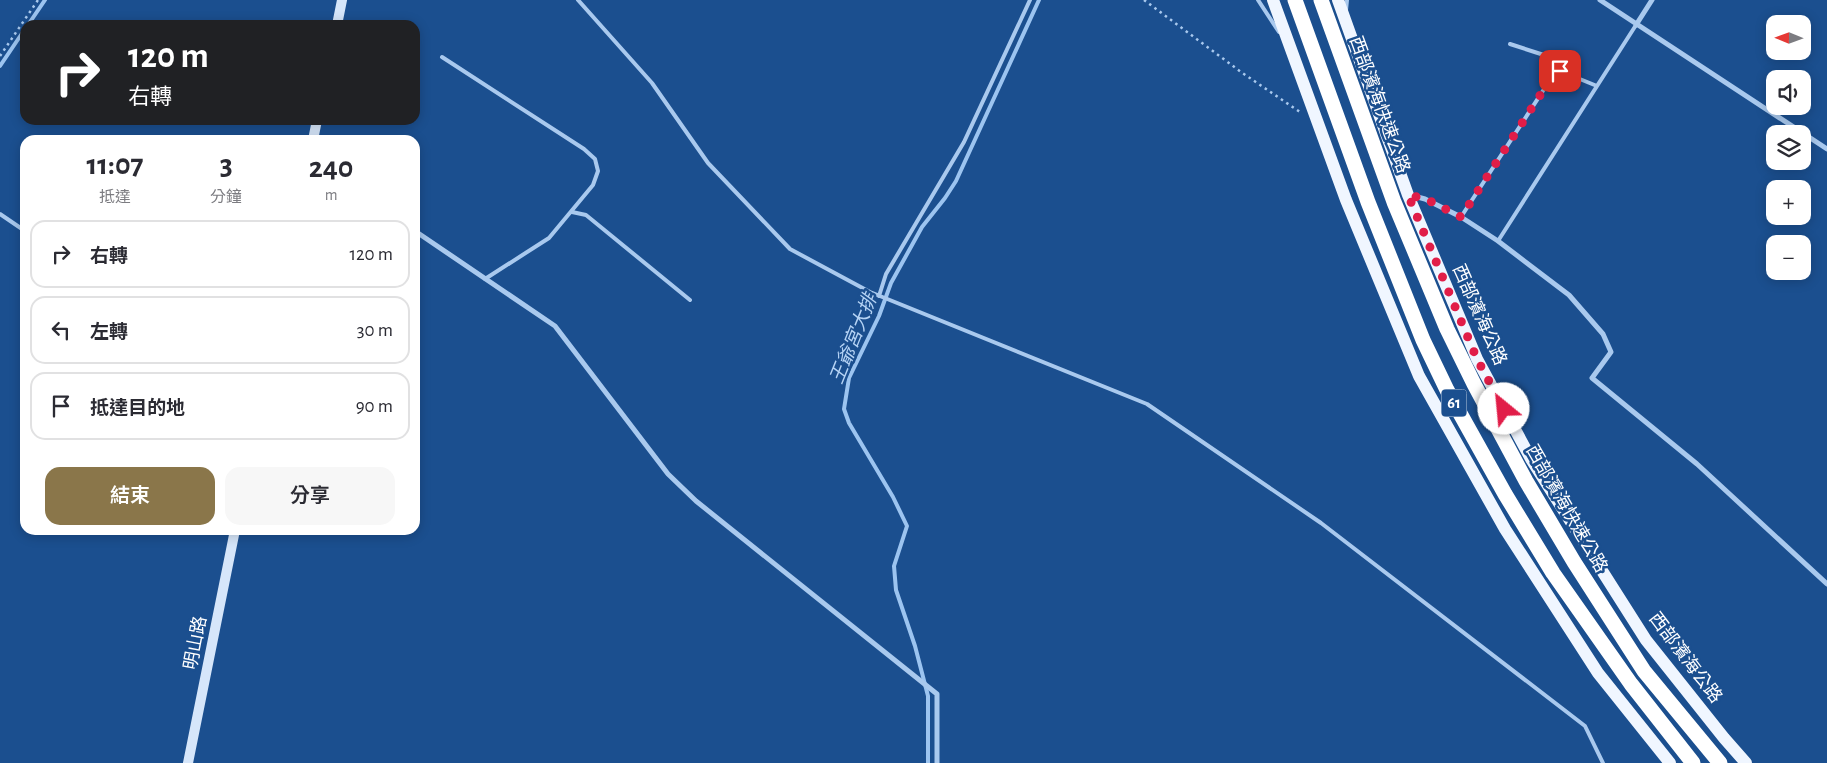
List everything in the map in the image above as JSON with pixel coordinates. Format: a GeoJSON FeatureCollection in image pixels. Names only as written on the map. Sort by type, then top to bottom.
{"type":"FeatureCollection","features":[{"type":"Feature","properties":{"kind":"highway","name":"61"},"geometry":{"type":"LineString","coordinates":[[1295,0],[1368,202],[1422,340],[1447,390],[1505,494],[1553,573],[1631,684],[1693,763]]}},
{"type":"Feature","properties":{"kind":"highway","name":"西部濱海快速公路"},"geometry":{"type":"LineString","coordinates":[[1321,0],[1394,202],[1447,329],[1474,384],[1550,521],[1644,671],[1720,763]]}},
{"type":"Feature","properties":{"kind":"main road","name":"61"},"geometry":{"type":"LineString","coordinates":[[1273,0],[1346,200],[1419,376],[1505,529],[1598,673],[1670,763]]}},
{"type":"Feature","properties":{"kind":"main road","name":"西部濱海公路"},"geometry":{"type":"LineString","coordinates":[[1338,0],[1408,195],[1477,359],[1531,459],[1646,640],[1746,763]]}},
{"type":"Feature","properties":{"kind":"street"},"geometry":{"type":"LineString","coordinates":[[337,20],[342,0]]}},
{"type":"Feature","properties":{"kind":"street"},"geometry":{"type":"LineString","coordinates":[[1600,0],[1827,149]]}},
{"type":"Feature","properties":{"kind":"street"},"geometry":{"type":"LineString","coordinates":[[1636,25],[1652,0]]}},
{"type":"Feature","properties":{"kind":"street"},"geometry":{"type":"LineString","coordinates":[[1408,195],[1426,199],[1461,217],[1498,241],[1569,295],[1603,334],[1611,352],[1592,378],[1697,464],[1827,584]]}},
{"type":"Feature","properties":{"kind":"street"},"geometry":{"type":"LineString","coordinates":[[420,234],[555,326],[668,474],[696,501],[937,694],[937,763]]}},
{"type":"Feature","properties":{"kind":"street","name":"明山路"},"geometry":{"type":"LineString","coordinates":[[188,763],[234,535]]}},
{"type":"Feature","properties":{"kind":"lane"},"geometry":{"type":"LineString","coordinates":[[578,0],[652,83],[708,162],[790,249],[890,301],[1148,404],[1321,523],[1585,726],[1603,763]]}},
{"type":"Feature","properties":{"kind":"lane"},"geometry":{"type":"LineString","coordinates":[[880,296],[886,274],[964,142],[1030,0]]}},
{"type":"Feature","properties":{"kind":"lane"},"geometry":{"type":"LineString","coordinates":[[1258,0],[1291,50]]}},
{"type":"Feature","properties":{"kind":"lane"},"geometry":{"type":"LineString","coordinates":[[1346,22],[1347,0]]}},
{"type":"Feature","properties":{"kind":"lane"},"geometry":{"type":"LineString","coordinates":[[1498,241],[1636,25]]}},
{"type":"Feature","properties":{"kind":"lane"},"geometry":{"type":"LineString","coordinates":[[1510,44],[1547,56],[1560,71],[1597,86]]}},
{"type":"Feature","properties":{"kind":"lane"},"geometry":{"type":"LineString","coordinates":[[442,57],[584,149],[595,159],[598,172],[593,185],[549,238],[485,278]]}},
{"type":"Feature","properties":{"kind":"lane"},"geometry":{"type":"LineString","coordinates":[[1461,217],[1550,80],[1560,71]]}},
{"type":"Feature","properties":{"kind":"lane"},"geometry":{"type":"LineString","coordinates":[[572,212],[586,215],[690,300]]}},
{"type":"Feature","properties":{"kind":"lane"},"geometry":{"type":"LineString","coordinates":[[0,214],[20,228]]}},
{"type":"Feature","properties":{"kind":"path"},"geometry":{"type":"LineString","coordinates":[[24,20],[38,0]]}},
{"type":"Feature","properties":{"kind":"path"},"geometry":{"type":"LineString","coordinates":[[1144,0],[1240,72],[1318,124]]}},
{"type":"Feature","properties":{"kind":"path"},"geometry":{"type":"LineString","coordinates":[[0,56],[20,27]]}},
{"type":"Feature","properties":{"kind":"waterway"},"geometry":{"type":"LineString","coordinates":[[31,20],[45,0]]}},
{"type":"Feature","properties":{"kind":"waterway","name":"王爺宮大排"},"geometry":{"type":"LineString","coordinates":[[928,763],[928,696],[915,646],[896,590],[894,566],[907,526],[893,497],[849,423],[844,409],[849,378],[879,316],[891,283],[922,227],[956,181],[1039,0]]}},
{"type":"Feature","properties":{"kind":"waterway"},"geometry":{"type":"LineString","coordinates":[[0,66],[20,36]]}},
{"type":"Feature","properties":{"kind":"route"},"geometry":{"type":"LineString","coordinates":[[1504,409],[1477,359],[1408,195],[1426,199],[1461,217],[1550,80],[1560,71]]}}]}
